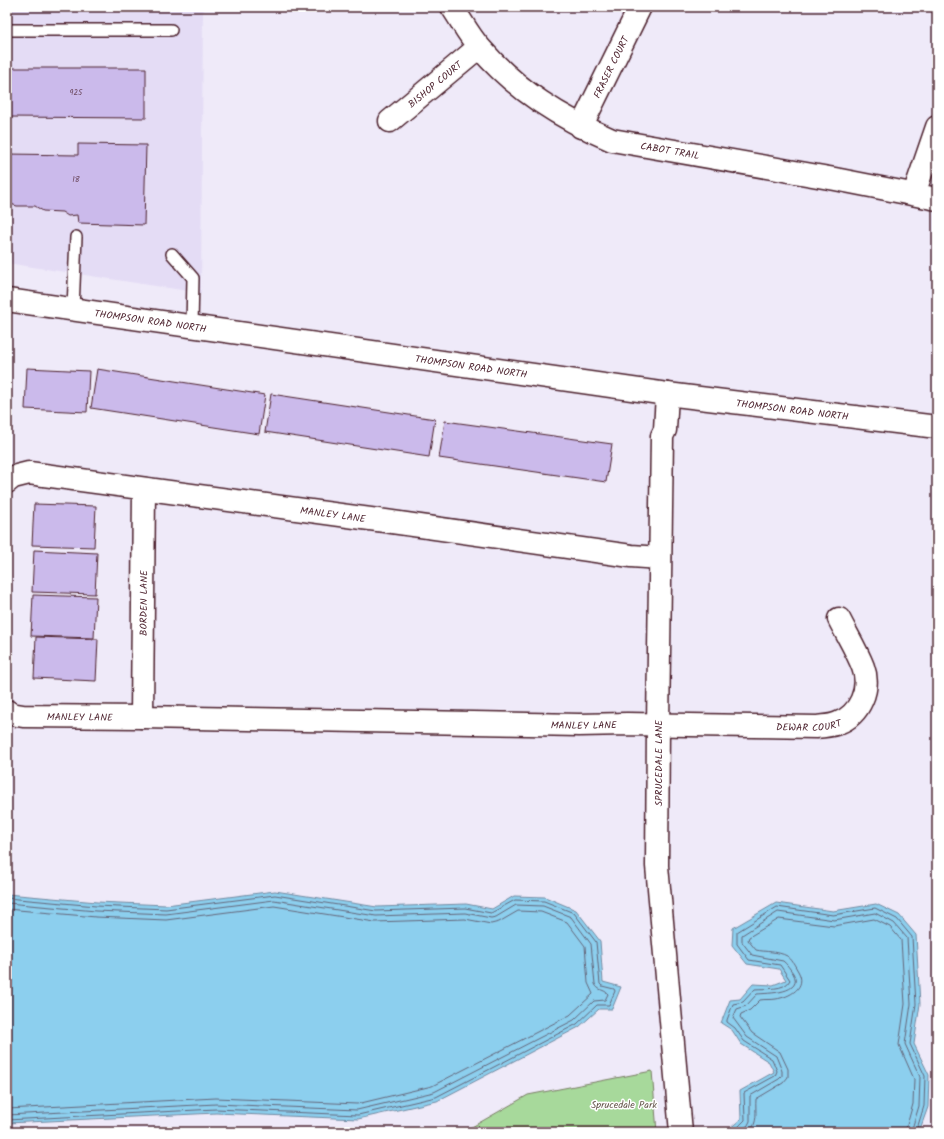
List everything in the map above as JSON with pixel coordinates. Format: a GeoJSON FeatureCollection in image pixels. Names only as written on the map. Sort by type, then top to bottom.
{"type":"FeatureCollection","features":[{"type":"Feature","properties":{"kind":"street","name":"CABOT TRAIL"},"geometry":{"type":"LineString","coordinates":[[452,7],[479,47],[515,84],[548,108],[581,127],[612,140],[835,179],[937,199]]}},
{"type":"Feature","properties":{"kind":"street","name":"FRASER COURT"},"geometry":{"type":"LineString","coordinates":[[581,127],[640,7]]}},
{"type":"Feature","properties":{"kind":"street","name":"BISHOP COURT"},"geometry":{"type":"LineString","coordinates":[[390,120],[479,47]]}},
{"type":"Feature","properties":{"kind":"street"},"geometry":{"type":"LineString","coordinates":[[914,194],[937,127]]}},
{"type":"Feature","properties":{"kind":"street","name":"THOMPSON ROAD NORTH"},"geometry":{"type":"LineString","coordinates":[[7,300],[667,394],[937,427]]}},
{"type":"Feature","properties":{"kind":"street","name":"SPRUCEDALE LANE"},"geometry":{"type":"LineString","coordinates":[[667,394],[665,430],[662,436],[657,866],[681,1132]]}},
{"type":"Feature","properties":{"kind":"street","name":"MANLEY LANE"},"geometry":{"type":"LineString","coordinates":[[7,482],[13,478],[29,473],[631,556],[660,558]]}},
{"type":"Feature","properties":{"kind":"street","name":"BORDEN LANE"},"geometry":{"type":"LineString","coordinates":[[142,717],[144,489]]}},
{"type":"Feature","properties":{"kind":"street","name":"DEWAR COURT"},"geometry":{"type":"LineString","coordinates":[[658,725],[817,727],[838,724],[852,716],[860,705],[864,695],[864,668],[839,619]]}},
{"type":"Feature","properties":{"kind":"street","name":"MANLEY LANE"},"geometry":{"type":"LineString","coordinates":[[7,711],[10,714],[23,716],[658,725]]}},
{"type":"Feature","properties":{"kind":"lane"},"geometry":{"type":"LineString","coordinates":[[7,30],[172,30]]}},
{"type":"Feature","properties":{"kind":"lane"},"geometry":{"type":"LineString","coordinates":[[73,309],[76,237]]}},
{"type":"Feature","properties":{"kind":"lane"},"geometry":{"type":"LineString","coordinates":[[172,254],[193,278],[192,326]]}},
{"type":"Feature","properties":{"kind":"shaded area"},"geometry":{"type":"Polygon","coordinates":[[[7,7],[203,7],[201,293],[7,263],[7,7]]]}},
{"type":"Feature","properties":{"kind":"green space","name":"Sprucedale Park"},"geometry":{"type":"Polygon","coordinates":[[[652,1071],[657,1132],[463,1132],[528,1095],[652,1071]]]}},
{"type":"Feature","properties":{"kind":"water"},"geometry":{"type":"Polygon","coordinates":[[[275,891],[377,907],[466,904],[492,909],[514,896],[545,897],[576,910],[600,941],[603,982],[621,987],[612,1009],[599,1009],[579,1027],[437,1101],[358,1119],[216,1113],[7,1123],[7,894],[97,902],[166,905],[275,891]]]}},
{"type":"Feature","properties":{"kind":"water"},"geometry":{"type":"Polygon","coordinates":[[[776,903],[833,911],[876,904],[899,915],[916,935],[920,1004],[914,1044],[929,1075],[928,1107],[919,1132],[753,1132],[749,1130],[747,1132],[733,1132],[729,1129],[741,1119],[740,1091],[774,1072],[769,1062],[741,1044],[732,1030],[721,1023],[730,1000],[740,999],[753,984],[773,985],[786,980],[779,969],[747,964],[732,945],[733,928],[776,903]]]}},
{"type":"Feature","properties":{"kind":"building"},"geometry":{"type":"Polygon","coordinates":[[[7,68],[146,68],[146,118],[7,117],[7,68]]]}},
{"type":"Feature","properties":{"kind":"building"},"geometry":{"type":"Polygon","coordinates":[[[78,144],[146,145],[144,225],[78,223],[77,215],[68,216],[62,212],[43,211],[35,206],[17,206],[7,203],[7,154],[78,155],[78,144]]]}},
{"type":"Feature","properties":{"kind":"building"},"geometry":{"type":"Polygon","coordinates":[[[27,368],[89,371],[87,412],[25,409],[27,368]]]}},
{"type":"Feature","properties":{"kind":"building"},"geometry":{"type":"Polygon","coordinates":[[[97,369],[265,395],[259,434],[91,408],[97,369]]]}},
{"type":"Feature","properties":{"kind":"building"},"geometry":{"type":"Polygon","coordinates":[[[271,394],[435,419],[429,457],[265,432],[271,394]]]}},
{"type":"Feature","properties":{"kind":"building"},"geometry":{"type":"Polygon","coordinates":[[[445,421],[612,444],[606,482],[439,458],[445,421]]]}},
{"type":"Feature","properties":{"kind":"building"},"geometry":{"type":"Polygon","coordinates":[[[34,504],[96,506],[94,547],[32,545],[34,504]]]}},
{"type":"Feature","properties":{"kind":"building"},"geometry":{"type":"Polygon","coordinates":[[[34,550],[97,553],[95,594],[32,592],[34,550]]]}},
{"type":"Feature","properties":{"kind":"building"},"geometry":{"type":"Polygon","coordinates":[[[33,595],[96,597],[94,638],[31,636],[33,595]]]}},
{"type":"Feature","properties":{"kind":"building"},"geometry":{"type":"Polygon","coordinates":[[[36,637],[98,639],[96,681],[34,678],[36,637]]]}}]}
